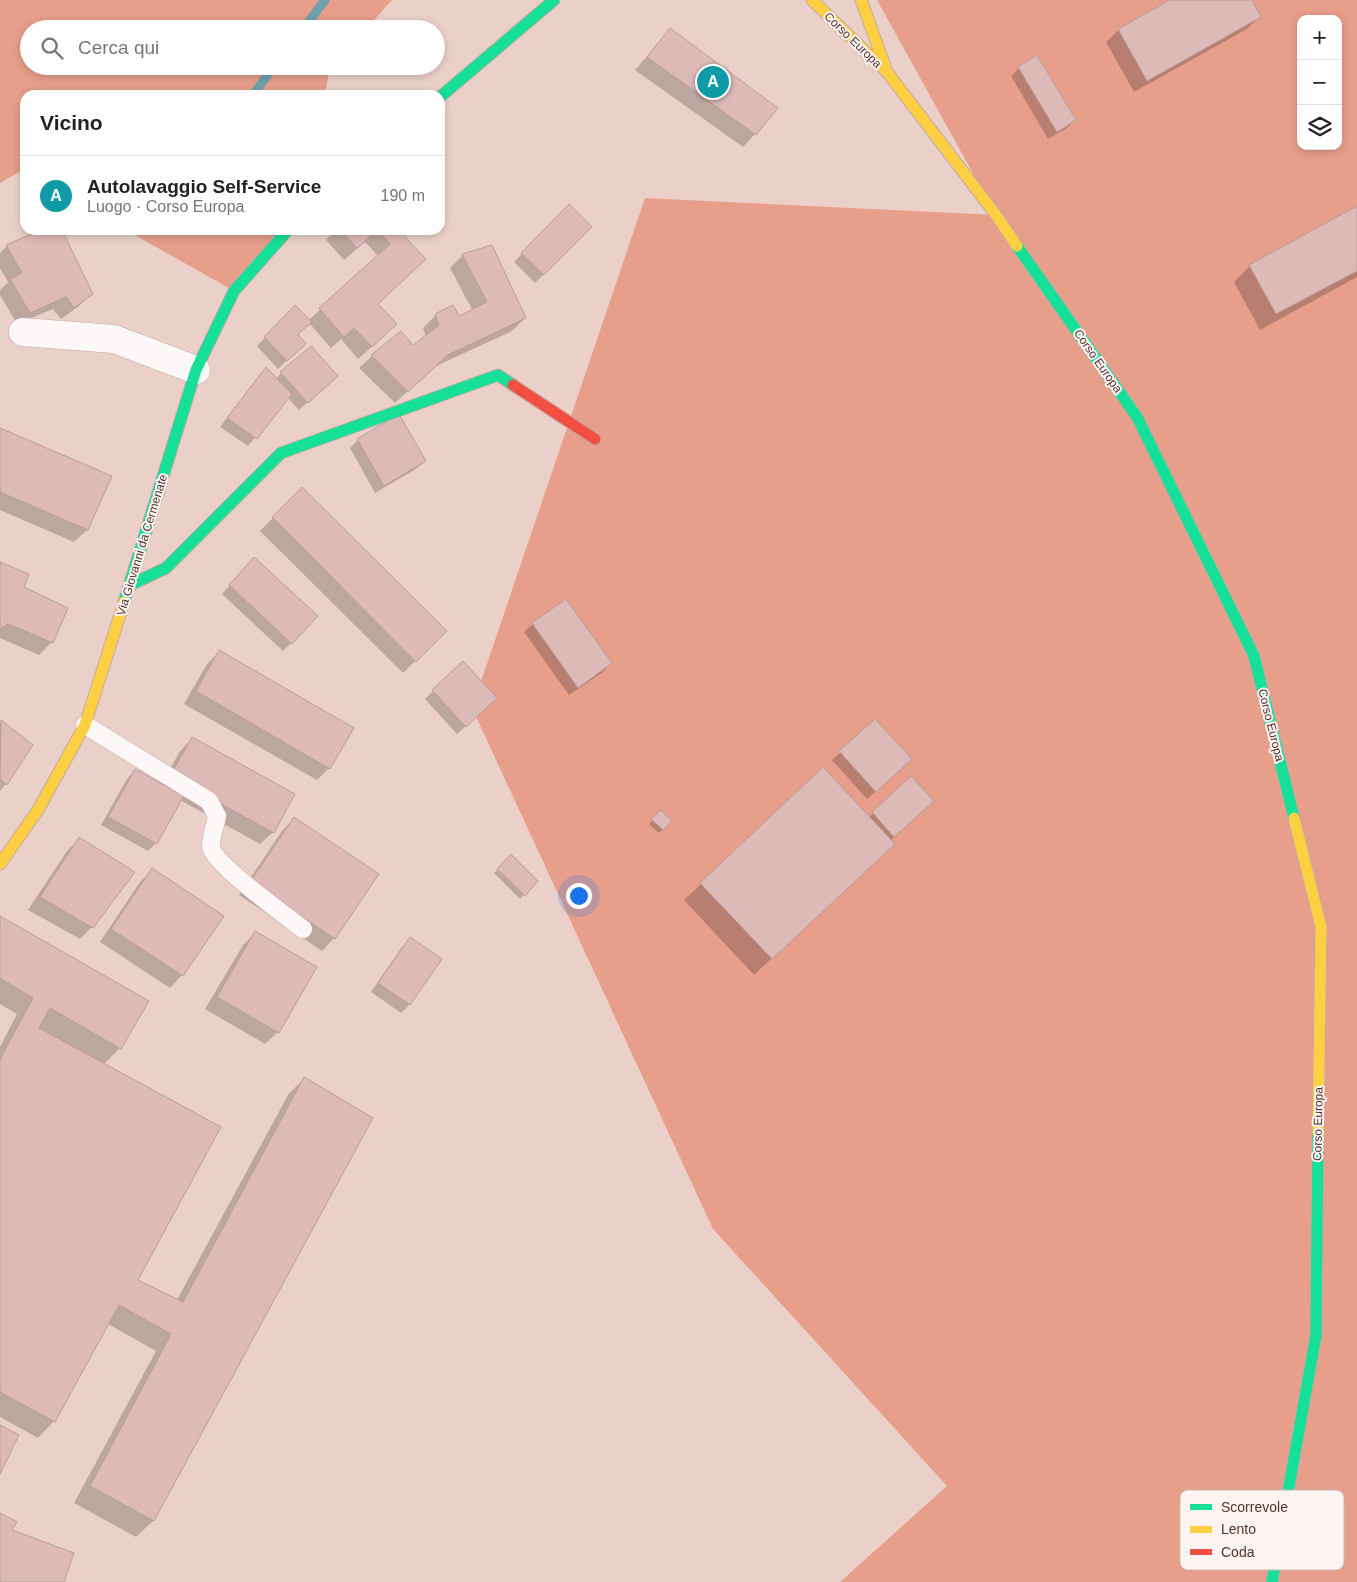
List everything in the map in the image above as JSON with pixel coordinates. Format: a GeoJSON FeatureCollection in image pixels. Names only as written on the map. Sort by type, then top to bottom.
{"type":"FeatureCollection","features":[{"type":"Feature","properties":{"kind":"main road"},"geometry":{"type":"LineString","coordinates":[[445,93],[554,0]]}},
{"type":"Feature","properties":{"kind":"main road","name":"Corso Europa"},"geometry":{"type":"LineString","coordinates":[[812,0],[887,72],[996,215],[1137,417],[1254,656],[1321,928],[1316,1336],[1288,1490]]}},
{"type":"Feature","properties":{"kind":"main road"},"geometry":{"type":"LineString","coordinates":[[861,0],[887,72]]}},
{"type":"Feature","properties":{"kind":"main road","name":"Via Giovanni da Cermenate"},"geometry":{"type":"LineString","coordinates":[[0,864],[38,810],[85,725],[196,370],[234,291],[284,235]]}},
{"type":"Feature","properties":{"kind":"main road"},"geometry":{"type":"LineString","coordinates":[[130,584],[166,568],[281,453],[498,376],[595,439]]}},
{"type":"Feature","properties":{"kind":"street"},"geometry":{"type":"LineString","coordinates":[[23,332],[114,339],[196,370]]}},
{"type":"Feature","properties":{"kind":"lane"},"geometry":{"type":"LineString","coordinates":[[85,725],[209,801],[217,816],[211,847],[217,858],[249,887],[303,929]]}},
{"type":"Feature","properties":{"kind":"shaded area"},"geometry":{"type":"Polygon","coordinates":[[[0,0],[392,0],[374,20],[20,20],[20,75],[328,75],[326,90],[20,90],[20,172],[0,183],[0,0]]]}},
{"type":"Feature","properties":{"kind":"shaded area"},"geometry":{"type":"Polygon","coordinates":[[[877,0],[1357,0],[1357,1582],[840,1582],[947,1486],[713,1229],[472,708],[645,198],[996,215],[877,0]]]}},
{"type":"Feature","properties":{"kind":"shaded area"},"geometry":{"type":"Polygon","coordinates":[[[135,235],[284,235],[234,291],[135,235]]]}},
{"type":"Feature","properties":{"kind":"building"},"geometry":{"type":"Polygon","coordinates":[[[1170,0],[1252,0],[1261,17],[1147,81],[1118,29],[1170,0]]]}},
{"type":"Feature","properties":{"kind":"building"},"geometry":{"type":"Polygon","coordinates":[[[670,28],[778,108],[756,135],[647,57],[670,28]]]}},
{"type":"Feature","properties":{"kind":"building"},"geometry":{"type":"Polygon","coordinates":[[[1037,55],[1076,120],[1057,132],[1018,67],[1037,55]]]}},
{"type":"Feature","properties":{"kind":"building"},"geometry":{"type":"Polygon","coordinates":[[[569,204],[592,227],[544,275],[521,253],[569,204]]]}},
{"type":"Feature","properties":{"kind":"building"},"geometry":{"type":"Polygon","coordinates":[[[1357,206],[1357,271],[1276,314],[1249,265],[1357,206]]]}},
{"type":"Feature","properties":{"kind":"building"},"geometry":{"type":"Polygon","coordinates":[[[29,235],[64,235],[93,294],[74,308],[66,297],[30,313],[10,279],[22,273],[6,245],[29,235]]]}},
{"type":"Feature","properties":{"kind":"building"},"geometry":{"type":"Polygon","coordinates":[[[345,235],[372,235],[357,248],[345,235]]]}},
{"type":"Feature","properties":{"kind":"building"},"geometry":{"type":"Polygon","coordinates":[[[382,235],[405,235],[426,259],[378,304],[397,324],[372,347],[354,328],[344,337],[319,308],[390,244],[382,235]]]}},
{"type":"Feature","properties":{"kind":"building"},"geometry":{"type":"Polygon","coordinates":[[[492,245],[526,318],[448,355],[408,392],[371,355],[401,331],[413,345],[439,325],[435,314],[453,305],[459,316],[487,302],[462,254],[492,245]]]}},
{"type":"Feature","properties":{"kind":"building"},"geometry":{"type":"Polygon","coordinates":[[[295,305],[312,322],[298,334],[306,344],[287,361],[264,337],[295,305]]]}},
{"type":"Feature","properties":{"kind":"building"},"geometry":{"type":"Polygon","coordinates":[[[311,346],[338,376],[308,403],[280,372],[311,346]]]}},
{"type":"Feature","properties":{"kind":"building"},"geometry":{"type":"Polygon","coordinates":[[[266,367],[292,394],[257,439],[227,418],[266,367]]]}},
{"type":"Feature","properties":{"kind":"building"},"geometry":{"type":"Polygon","coordinates":[[[399,414],[426,461],[384,486],[357,439],[399,414]]]}},
{"type":"Feature","properties":{"kind":"building"},"geometry":{"type":"Polygon","coordinates":[[[0,428],[112,476],[88,530],[0,492],[0,428]]]}},
{"type":"Feature","properties":{"kind":"building"},"geometry":{"type":"Polygon","coordinates":[[[302,487],[447,631],[416,662],[272,517],[302,487]]]}},
{"type":"Feature","properties":{"kind":"building"},"geometry":{"type":"Polygon","coordinates":[[[254,557],[318,616],[292,644],[229,585],[254,557]]]}},
{"type":"Feature","properties":{"kind":"building"},"geometry":{"type":"Polygon","coordinates":[[[0,562],[29,574],[24,587],[68,608],[53,643],[8,624],[0,629],[0,562]]]}},
{"type":"Feature","properties":{"kind":"building"},"geometry":{"type":"Polygon","coordinates":[[[566,599],[612,663],[578,688],[532,623],[566,599]]]}},
{"type":"Feature","properties":{"kind":"building"},"geometry":{"type":"Polygon","coordinates":[[[219,650],[354,728],[330,769],[196,691],[219,650]]]}},
{"type":"Feature","properties":{"kind":"building"},"geometry":{"type":"Polygon","coordinates":[[[463,661],[497,698],[466,727],[432,690],[463,661]]]}},
{"type":"Feature","properties":{"kind":"building"},"geometry":{"type":"Polygon","coordinates":[[[875,719],[912,759],[876,792],[839,751],[875,719]]]}},
{"type":"Feature","properties":{"kind":"building"},"geometry":{"type":"Polygon","coordinates":[[[1,720],[33,745],[7,785],[0,779],[1,720]]]}},
{"type":"Feature","properties":{"kind":"building"},"geometry":{"type":"Polygon","coordinates":[[[192,737],[295,794],[274,833],[170,776],[192,737]]]}},
{"type":"Feature","properties":{"kind":"building"},"geometry":{"type":"Polygon","coordinates":[[[823,767],[895,844],[772,959],[700,883],[823,767]]]}},
{"type":"Feature","properties":{"kind":"building"},"geometry":{"type":"Polygon","coordinates":[[[135,769],[184,796],[157,844],[108,817],[135,769]]]}},
{"type":"Feature","properties":{"kind":"building"},"geometry":{"type":"Polygon","coordinates":[[[911,776],[934,801],[894,837],[872,812],[911,776]]]}},
{"type":"Feature","properties":{"kind":"building"},"geometry":{"type":"Polygon","coordinates":[[[661,810],[672,821],[663,830],[651,819],[661,810]]]}},
{"type":"Feature","properties":{"kind":"building"},"geometry":{"type":"Polygon","coordinates":[[[294,817],[379,874],[335,939],[250,882],[294,817]]]}},
{"type":"Feature","properties":{"kind":"building"},"geometry":{"type":"Polygon","coordinates":[[[79,837],[135,872],[93,928],[40,897],[79,837]]]}},
{"type":"Feature","properties":{"kind":"building"},"geometry":{"type":"Polygon","coordinates":[[[511,854],[538,881],[525,896],[497,869],[511,854]]]}},
{"type":"Feature","properties":{"kind":"building"},"geometry":{"type":"Polygon","coordinates":[[[152,868],[224,916],[183,976],[111,929],[152,868]]]}},
{"type":"Feature","properties":{"kind":"building"},"geometry":{"type":"Polygon","coordinates":[[[0,916],[149,1001],[121,1049],[50,1008],[39,1028],[221,1127],[138,1280],[183,1302],[304,1077],[373,1118],[154,1521],[90,1486],[171,1334],[119,1305],[55,1422],[0,1392],[0,1059],[33,998],[0,978],[0,916]]]}},
{"type":"Feature","properties":{"kind":"building"},"geometry":{"type":"Polygon","coordinates":[[[255,931],[317,967],[279,1033],[217,997],[255,931]]]}},
{"type":"Feature","properties":{"kind":"building"},"geometry":{"type":"Polygon","coordinates":[[[410,937],[442,959],[410,1005],[378,983],[410,937]]]}},
{"type":"Feature","properties":{"kind":"building"},"geometry":{"type":"Polygon","coordinates":[[[0,1425],[19,1435],[0,1474],[0,1425]]]}},
{"type":"Feature","properties":{"kind":"building"},"geometry":{"type":"Polygon","coordinates":[[[0,1513],[17,1522],[12,1530],[74,1553],[64,1582],[0,1582],[0,1513]]]}},
{"type":"Feature","properties":{"kind":"waterway"},"geometry":{"type":"LineString","coordinates":[[310,20],[325,0]]}},
{"type":"Feature","properties":{"kind":"waterway"},"geometry":{"type":"LineString","coordinates":[[257,90],[267,75]]}},
{"type":"Feature","properties":{"kind":"traffic: fast"},"geometry":{"type":"LineString","coordinates":[[445,93],[554,0]]}},
{"type":"Feature","properties":{"kind":"traffic: fast"},"geometry":{"type":"LineString","coordinates":[[124,602],[196,370],[234,291],[284,235]]}},
{"type":"Feature","properties":{"kind":"traffic: fast"},"geometry":{"type":"LineString","coordinates":[[1017,246],[1137,417],[1254,656],[1294,818]]}},
{"type":"Feature","properties":{"kind":"traffic: fast"},"geometry":{"type":"LineString","coordinates":[[130,585],[166,568],[281,453],[498,375],[513,385]]}},
{"type":"Feature","properties":{"kind":"traffic: fast"},"geometry":{"type":"LineString","coordinates":[[1288,1490],[1316,1335],[1318,1133]]}},
{"type":"Feature","properties":{"kind":"traffic: fast"},"geometry":{"type":"LineString","coordinates":[[1272,1582],[1274,1570]]}},
{"type":"Feature","properties":{"kind":"traffic: slow"},"geometry":{"type":"LineString","coordinates":[[812,0],[887,72],[996,215],[1017,246]]}},
{"type":"Feature","properties":{"kind":"traffic: slow"},"geometry":{"type":"LineString","coordinates":[[861,0],[885,66]]}},
{"type":"Feature","properties":{"kind":"traffic: slow"},"geometry":{"type":"LineString","coordinates":[[0,864],[38,810],[85,725],[124,602]]}},
{"type":"Feature","properties":{"kind":"traffic: slow"},"geometry":{"type":"LineString","coordinates":[[1294,818],[1321,927],[1318,1133]]}},
{"type":"Feature","properties":{"kind":"traffic: jam"},"geometry":{"type":"LineString","coordinates":[[513,385],[595,439]]}},
{"type":"Feature","properties":{"kind":"place","name":"Autolavaggio Self-Service"},"geometry":{"type":"Point","coordinates":[713,82]}}]}
